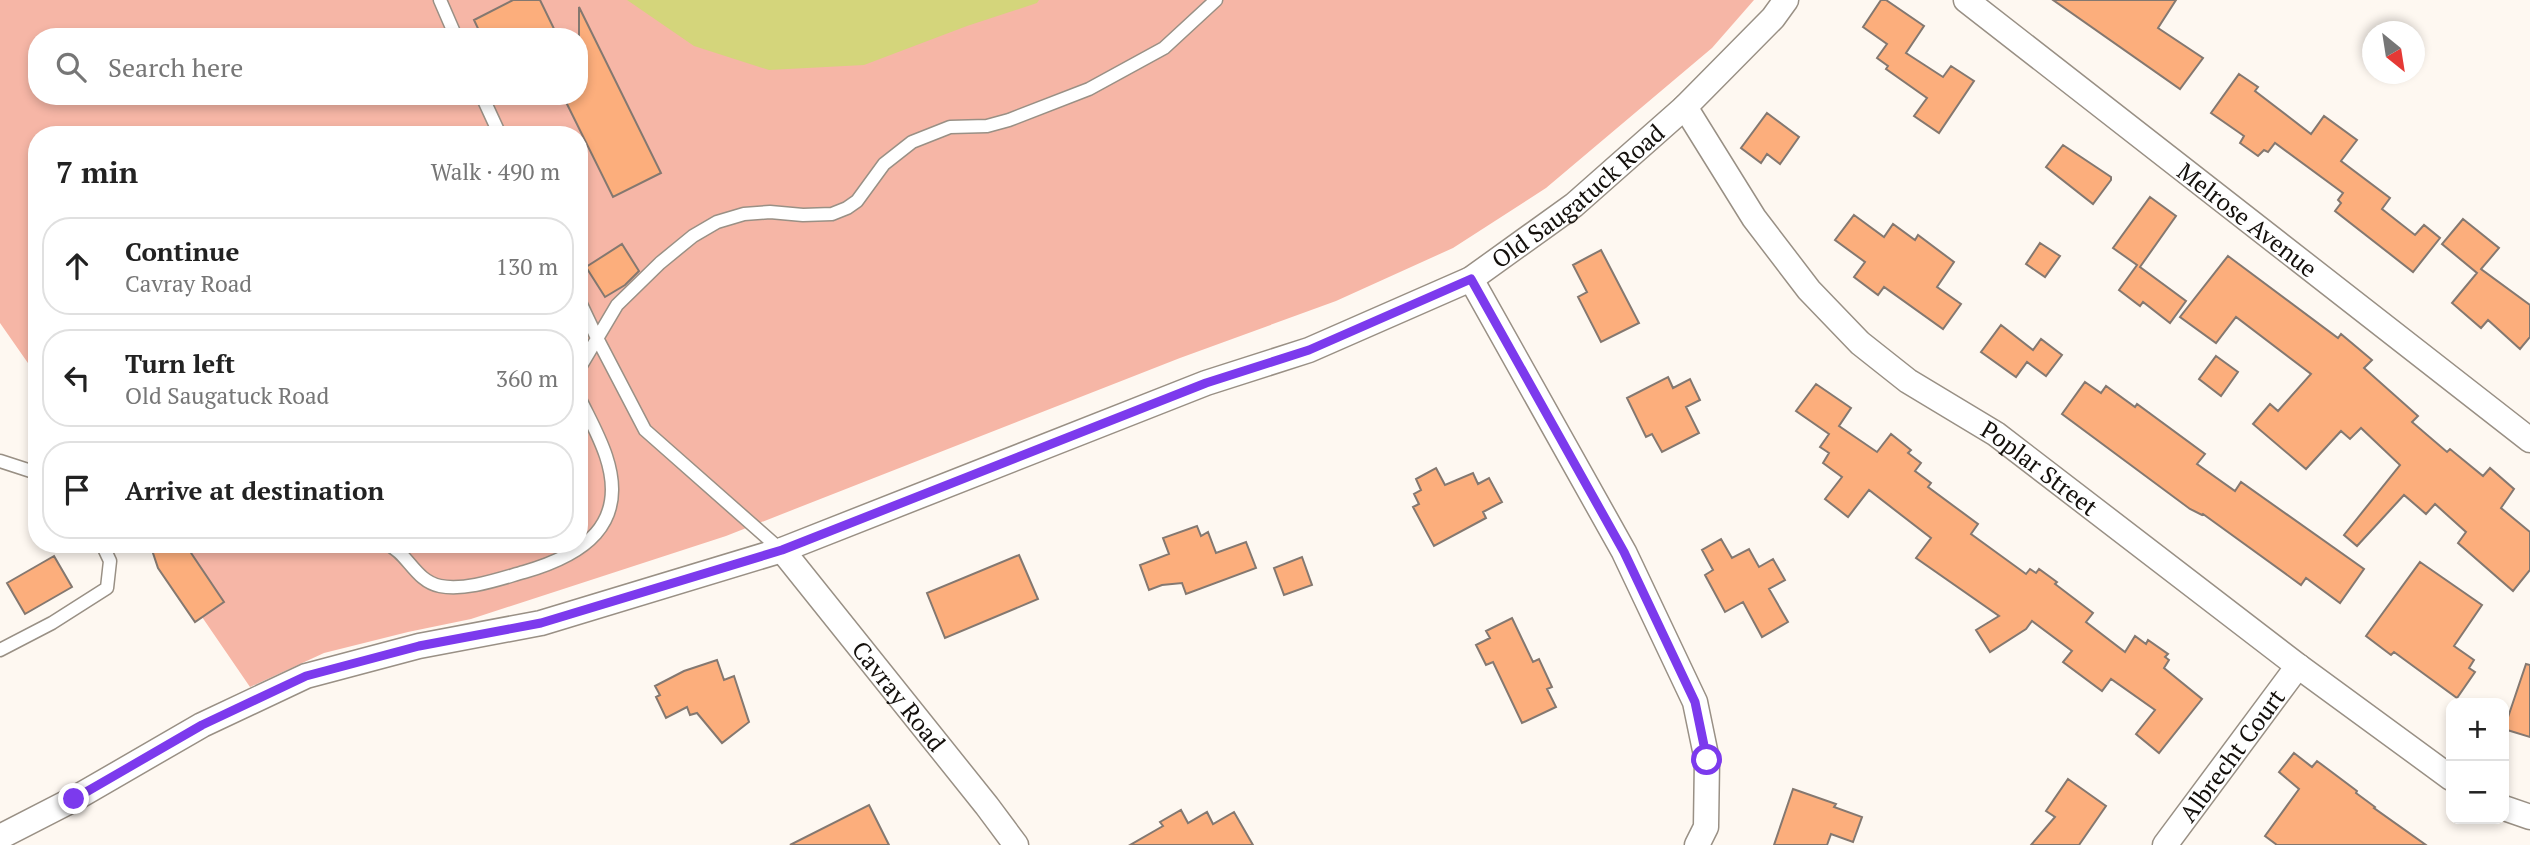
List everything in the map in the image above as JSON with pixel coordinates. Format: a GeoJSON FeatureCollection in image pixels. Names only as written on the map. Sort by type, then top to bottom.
{"type":"FeatureCollection","features":[{"type":"Feature","properties":{"kind":"street","name":"Old Saugatuck Road"},"geometry":{"type":"LineString","coordinates":[[0,837],[74,799],[202,725],[306,676],[419,646],[541,623],[782,550],[1206,383],[1309,350],[1471,279],[1574,205],[1685,107],[1773,18],[1786,0]]}},
{"type":"Feature","properties":{"kind":"street","name":"Melrose Avenue"},"geometry":{"type":"LineString","coordinates":[[1966,0],[2530,440]]}},
{"type":"Feature","properties":{"kind":"street","name":"Poplar Street"},"geometry":{"type":"LineString","coordinates":[[1685,107],[1754,218],[1809,290],[1860,343],[1908,381],[1996,434],[2298,666],[2446,774]]}},
{"type":"Feature","properties":{"kind":"street"},"geometry":{"type":"LineString","coordinates":[[1471,279],[1624,552],[1695,702],[1707,760],[1706,827],[1697,845]]}},
{"type":"Feature","properties":{"kind":"street","name":"Cavray Road"},"geometry":{"type":"LineString","coordinates":[[782,550],[1016,845]]}},
{"type":"Feature","properties":{"kind":"street","name":"Albrecht Court"},"geometry":{"type":"LineString","coordinates":[[2165,845],[2298,666]]}},
{"type":"Feature","properties":{"kind":"street"},"geometry":{"type":"LineString","coordinates":[[2509,810],[2530,817]]}},
{"type":"Feature","properties":{"kind":"lane"},"geometry":{"type":"LineString","coordinates":[[440,0],[452,28]]}},
{"type":"Feature","properties":{"kind":"lane"},"geometry":{"type":"LineString","coordinates":[[588,354],[617,306],[660,263],[693,236],[717,222],[744,214],[832,214],[847,208],[856,201],[884,163],[912,142],[950,127],[987,126],[1009,120],[1089,89],[1164,48],[1216,0]]}},
{"type":"Feature","properties":{"kind":"lane"},"geometry":{"type":"LineString","coordinates":[[486,105],[496,126]]}},
{"type":"Feature","properties":{"kind":"lane"},"geometry":{"type":"LineString","coordinates":[[588,319],[645,430],[782,550]]}},
{"type":"Feature","properties":{"kind":"lane"},"geometry":{"type":"LineString","coordinates":[[588,417],[611,473],[608,511],[588,544]]}},
{"type":"Feature","properties":{"kind":"lane"},"geometry":{"type":"LineString","coordinates":[[0,461],[28,470]]}},
{"type":"Feature","properties":{"kind":"lane"},"geometry":{"type":"LineString","coordinates":[[0,650],[52,623],[107,588],[110,561],[106,553]]}},
{"type":"Feature","properties":{"kind":"lane"},"geometry":{"type":"LineString","coordinates":[[400,553],[423,579],[440,586],[462,586],[554,564],[572,553]]}},
{"type":"Feature","properties":{"kind":"shaded area"},"geometry":{"type":"Polygon","coordinates":[[[0,0],[1754,0],[1712,48],[1546,188],[1453,248],[1336,301],[1180,358],[726,536],[471,619],[324,653],[250,687],[158,553],[588,553],[588,126],[28,126],[28,363],[0,323],[0,0]]]}},
{"type":"Feature","properties":{"kind":"shaded area"},"geometry":{"type":"Polygon","coordinates":[[[627,0],[1039,0],[1037,3],[864,65],[769,70],[694,46],[627,0]]]}},
{"type":"Feature","properties":{"kind":"building"},"geometry":{"type":"Polygon","coordinates":[[[513,0],[540,0],[554,28],[478,28],[474,20],[513,0]]]}},
{"type":"Feature","properties":{"kind":"building"},"geometry":{"type":"Polygon","coordinates":[[[1881,0],[1886,0],[1924,26],[1906,53],[1943,77],[1951,66],[1974,81],[1939,133],[1914,116],[1927,98],[1886,69],[1888,66],[1877,58],[1887,44],[1863,27],[1881,0]]]}},
{"type":"Feature","properties":{"kind":"building"},"geometry":{"type":"Polygon","coordinates":[[[2053,0],[2176,0],[2158,28],[2203,58],[2180,89],[2053,0]]]}},
{"type":"Feature","properties":{"kind":"building"},"geometry":{"type":"Polygon","coordinates":[[[579,7],[661,173],[613,197],[588,146],[588,126],[578,126],[567,105],[588,105],[588,28],[579,28],[579,7]]]}},
{"type":"Feature","properties":{"kind":"building"},"geometry":{"type":"Polygon","coordinates":[[[2239,74],[2258,87],[2255,91],[2311,134],[2324,116],[2357,140],[2341,161],[2390,198],[2382,209],[2415,235],[2424,225],[2440,238],[2413,272],[2335,211],[2341,203],[2338,200],[2343,193],[2275,143],[2268,152],[2264,150],[2258,156],[2240,143],[2244,136],[2211,113],[2239,74]]]}},
{"type":"Feature","properties":{"kind":"building"},"geometry":{"type":"Polygon","coordinates":[[[1767,113],[1799,137],[1780,164],[1767,154],[1761,163],[1741,148],[1767,113]]]}},
{"type":"Feature","properties":{"kind":"building"},"geometry":{"type":"Polygon","coordinates":[[[2063,145],[2111,177],[2093,204],[2046,167],[2063,145]]]}},
{"type":"Feature","properties":{"kind":"building"},"geometry":{"type":"Polygon","coordinates":[[[2150,197],[2176,216],[2140,267],[2186,301],[2170,323],[2143,302],[2140,306],[2119,290],[2137,265],[2113,248],[2150,197]]]}},
{"type":"Feature","properties":{"kind":"building"},"geometry":{"type":"Polygon","coordinates":[[[1854,215],[1884,237],[1893,224],[1915,240],[1918,235],[1954,262],[1937,287],[1961,304],[1943,329],[1884,287],[1878,295],[1854,277],[1865,262],[1835,240],[1854,215]]]}},
{"type":"Feature","properties":{"kind":"building"},"geometry":{"type":"Polygon","coordinates":[[[2463,219],[2499,248],[2481,269],[2530,305],[2530,337],[2520,349],[2488,320],[2481,328],[2452,303],[2477,273],[2442,244],[2463,219]]]}},
{"type":"Feature","properties":{"kind":"building"},"geometry":{"type":"Polygon","coordinates":[[[2040,243],[2060,256],[2045,277],[2026,264],[2040,243]]]}},
{"type":"Feature","properties":{"kind":"building"},"geometry":{"type":"Polygon","coordinates":[[[622,244],[639,271],[625,285],[605,297],[588,270],[588,266],[622,244]]]}},
{"type":"Feature","properties":{"kind":"building"},"geometry":{"type":"Polygon","coordinates":[[[1601,250],[1639,323],[1601,342],[1578,297],[1587,292],[1573,265],[1601,250]]]}},
{"type":"Feature","properties":{"kind":"building"},"geometry":{"type":"Polygon","coordinates":[[[2228,256],[2338,338],[2341,334],[2372,360],[2364,368],[2418,416],[2412,422],[2447,452],[2450,449],[2483,476],[2490,468],[2514,489],[2501,508],[2530,532],[2530,570],[2513,591],[2458,543],[2466,532],[2435,504],[2426,514],[2404,495],[2357,546],[2344,535],[2400,465],[2361,428],[2350,439],[2341,431],[2306,469],[2253,424],[2270,404],[2278,411],[2311,374],[2236,317],[2216,343],[2180,317],[2228,256]]]}},
{"type":"Feature","properties":{"kind":"building"},"geometry":{"type":"Polygon","coordinates":[[[2001,325],[2033,350],[2041,339],[2062,355],[2046,376],[2027,362],[2016,377],[1981,352],[2001,325]]]}},
{"type":"Feature","properties":{"kind":"building"},"geometry":{"type":"Polygon","coordinates":[[[2216,356],[2238,372],[2221,396],[2199,379],[2216,356]]]}},
{"type":"Feature","properties":{"kind":"building"},"geometry":{"type":"Polygon","coordinates":[[[1668,377],[1673,388],[1690,379],[1700,400],[1686,407],[1699,433],[1662,452],[1652,434],[1646,437],[1627,398],[1668,377]]]}},
{"type":"Feature","properties":{"kind":"building"},"geometry":{"type":"Polygon","coordinates":[[[2085,382],[2101,393],[2106,386],[2135,407],[2137,404],[2205,454],[2197,464],[2235,491],[2241,482],[2364,569],[2340,603],[2306,578],[2301,585],[2203,514],[2190,509],[2062,414],[2085,382]]]}},
{"type":"Feature","properties":{"kind":"building"},"geometry":{"type":"Polygon","coordinates":[[[1816,384],[1851,408],[1839,426],[1877,452],[1891,434],[1911,450],[1908,453],[1921,463],[1915,471],[1931,483],[1928,487],[1978,524],[1971,534],[2026,574],[2030,569],[2036,573],[2039,569],[2057,582],[2055,584],[2093,613],[2086,622],[2125,652],[2135,636],[2146,644],[2148,640],[2168,654],[2165,657],[2169,660],[2164,668],[2202,699],[2159,753],[2136,734],[2155,710],[2111,679],[2102,691],[2063,662],[2072,651],[2032,621],[2026,629],[1990,652],[1976,630],[1999,616],[1916,558],[1931,538],[1869,490],[1848,517],[1825,499],[1842,477],[1823,463],[1829,453],[1820,447],[1829,434],[1796,411],[1816,384]]]}},
{"type":"Feature","properties":{"kind":"building"},"geometry":{"type":"Polygon","coordinates":[[[1436,468],[1445,485],[1473,473],[1478,484],[1489,478],[1502,502],[1483,512],[1486,518],[1434,546],[1413,507],[1419,504],[1414,494],[1421,490],[1416,479],[1436,468]]]}},
{"type":"Feature","properties":{"kind":"building"},"geometry":{"type":"Polygon","coordinates":[[[1197,526],[1201,536],[1208,532],[1216,553],[1246,542],[1256,568],[1186,594],[1182,583],[1162,585],[1149,590],[1140,565],[1169,554],[1163,538],[1197,526]]]}},
{"type":"Feature","properties":{"kind":"building"},"geometry":{"type":"Polygon","coordinates":[[[1721,539],[1732,558],[1749,549],[1759,567],[1773,559],[1785,580],[1769,589],[1788,622],[1762,637],[1743,602],[1725,612],[1705,575],[1713,570],[1702,550],[1721,539]]]}},
{"type":"Feature","properties":{"kind":"building"},"geometry":{"type":"Polygon","coordinates":[[[153,553],[191,553],[224,602],[195,622],[158,568],[153,553]]]}},
{"type":"Feature","properties":{"kind":"building"},"geometry":{"type":"Polygon","coordinates":[[[1019,555],[1038,599],[945,638],[927,593],[1019,555]]]}},
{"type":"Feature","properties":{"kind":"building"},"geometry":{"type":"Polygon","coordinates":[[[54,556],[72,587],[25,614],[7,583],[54,556]]]}},
{"type":"Feature","properties":{"kind":"building"},"geometry":{"type":"Polygon","coordinates":[[[1302,557],[1312,585],[1284,595],[1274,568],[1302,557]]]}},
{"type":"Feature","properties":{"kind":"building"},"geometry":{"type":"Polygon","coordinates":[[[2420,562],[2482,605],[2454,646],[2474,660],[2469,668],[2475,672],[2457,698],[2394,652],[2391,655],[2366,636],[2420,562]]]}},
{"type":"Feature","properties":{"kind":"building"},"geometry":{"type":"Polygon","coordinates":[[[1512,618],[1533,662],[1539,659],[1552,687],[1547,689],[1556,707],[1522,723],[1493,662],[1486,665],[1476,645],[1490,638],[1486,631],[1512,618]]]}},
{"type":"Feature","properties":{"kind":"building"},"geometry":{"type":"Polygon","coordinates":[[[717,660],[724,680],[734,676],[749,722],[722,743],[697,713],[690,715],[687,707],[666,718],[656,697],[660,695],[655,686],[684,671],[717,660]]]}},
{"type":"Feature","properties":{"kind":"building"},"geometry":{"type":"Polygon","coordinates":[[[2526,664],[2530,665],[2530,737],[2509,731],[2509,714],[2526,664]]]}},
{"type":"Feature","properties":{"kind":"building"},"geometry":{"type":"Polygon","coordinates":[[[2294,753],[2312,767],[2317,761],[2357,791],[2356,793],[2374,808],[2426,845],[2277,845],[2265,836],[2299,789],[2279,772],[2294,753]]]}},
{"type":"Feature","properties":{"kind":"building"},"geometry":{"type":"Polygon","coordinates":[[[2068,779],[2106,806],[2079,845],[2031,845],[2055,817],[2046,811],[2068,779]]]}},
{"type":"Feature","properties":{"kind":"building"},"geometry":{"type":"Polygon","coordinates":[[[1793,789],[1836,804],[1834,807],[1862,817],[1853,842],[1831,834],[1827,845],[1774,845],[1793,789]]]}},
{"type":"Feature","properties":{"kind":"building"},"geometry":{"type":"Polygon","coordinates":[[[869,805],[889,845],[790,845],[869,805]]]}},
{"type":"Feature","properties":{"kind":"building"},"geometry":{"type":"Polygon","coordinates":[[[1181,810],[1188,823],[1207,812],[1213,824],[1234,812],[1253,845],[1130,845],[1163,826],[1160,822],[1181,810]]]}},
{"type":"Feature","properties":{"kind":"route"},"geometry":{"type":"LineString","coordinates":[[74,799],[202,725],[306,676],[419,646],[541,623],[782,550],[1206,383],[1309,350],[1471,279],[1624,552],[1695,702],[1707,760]]}}]}
